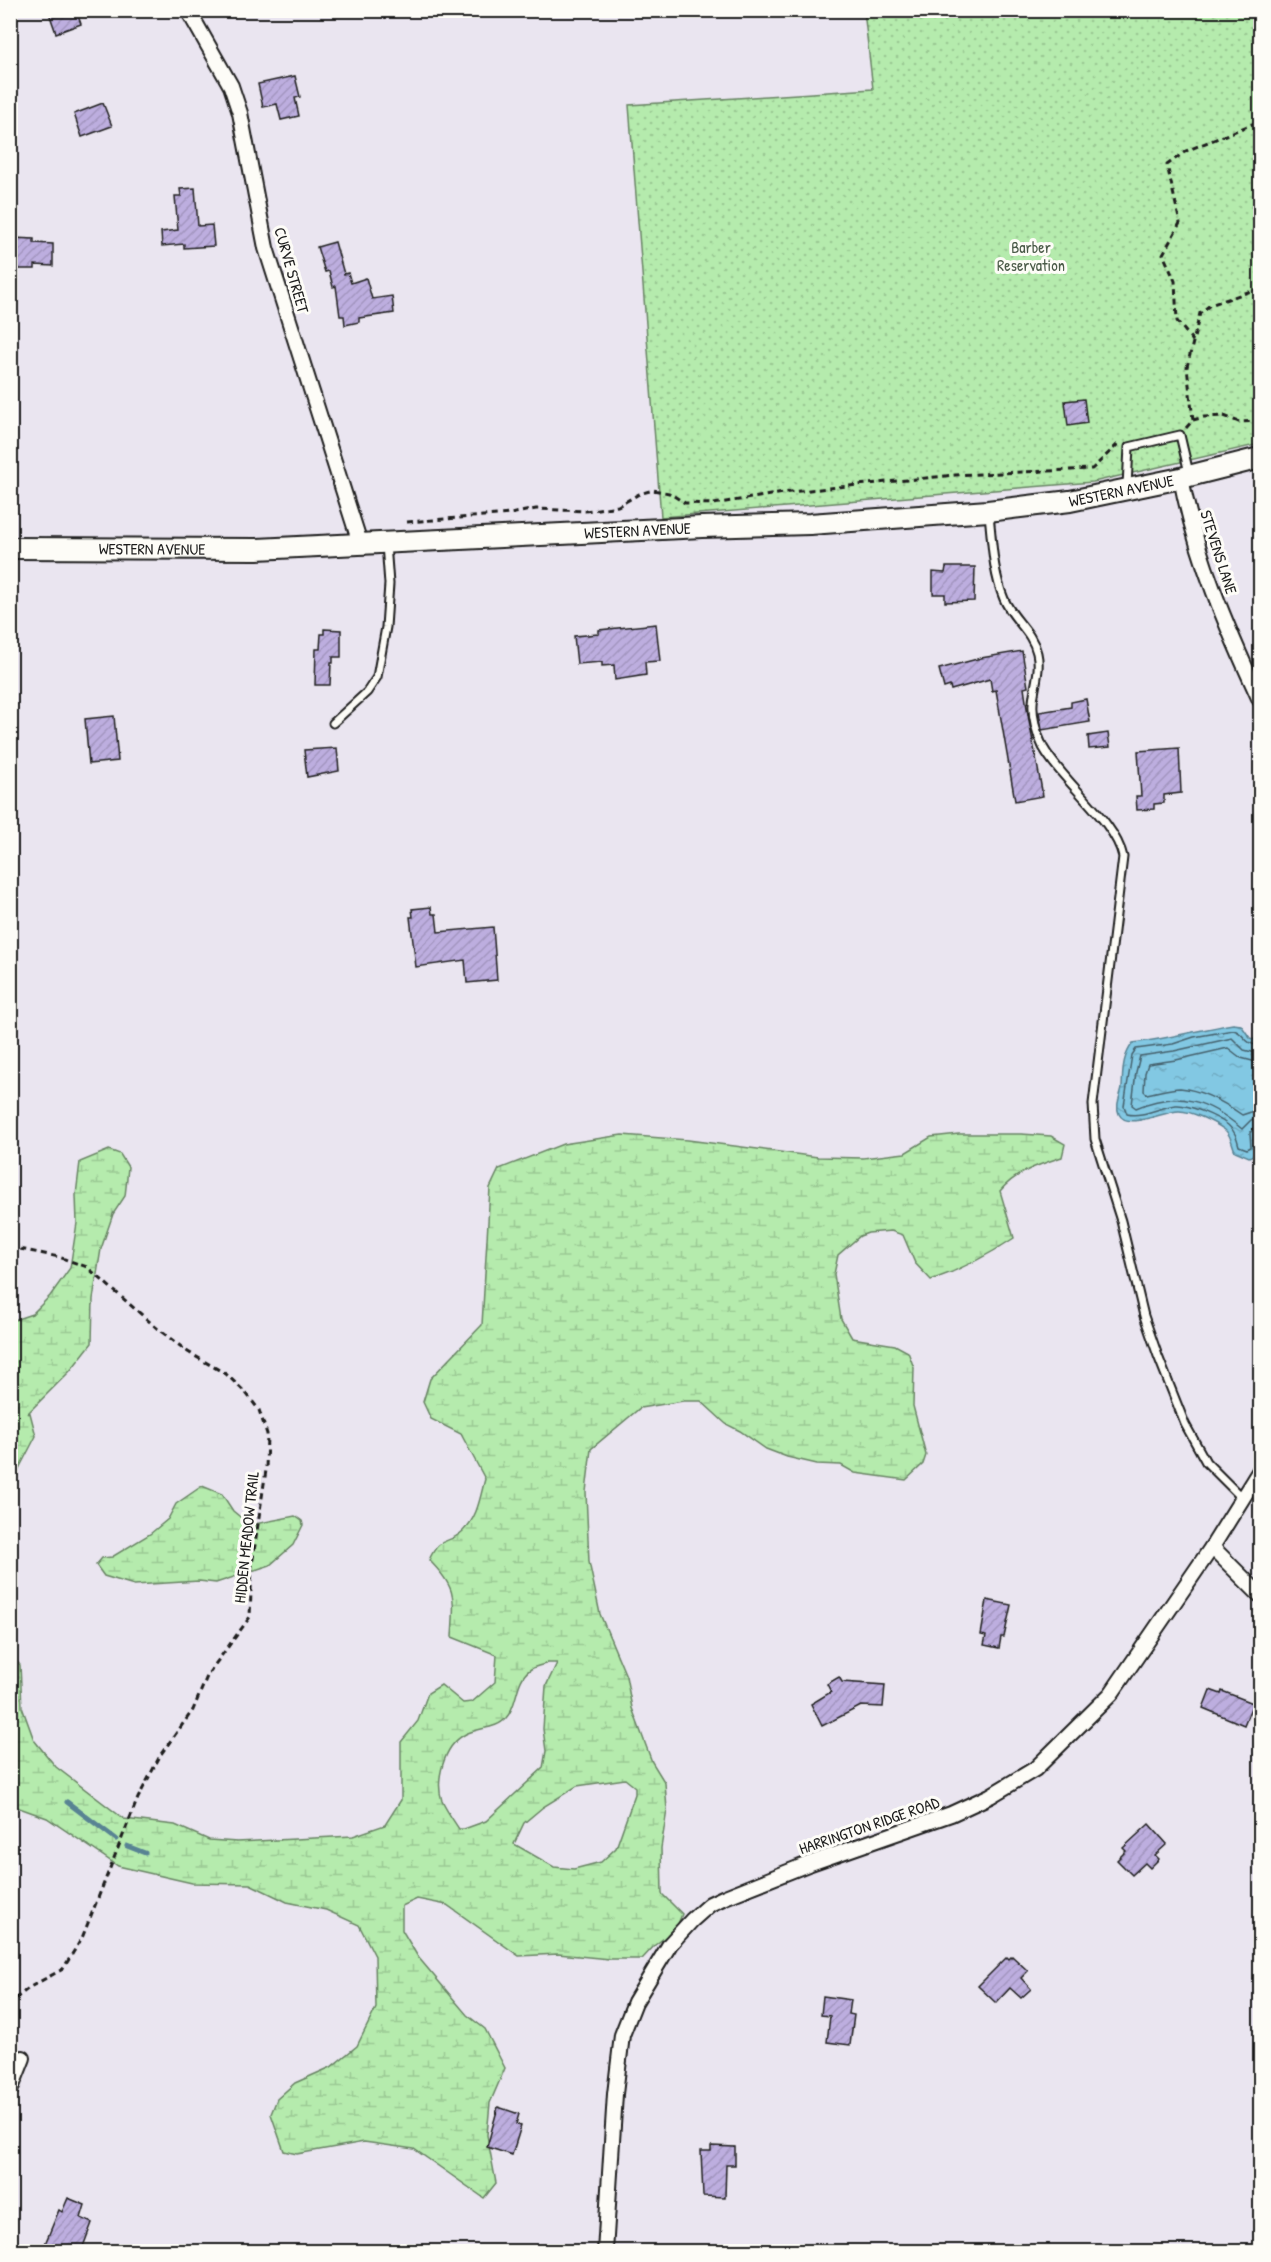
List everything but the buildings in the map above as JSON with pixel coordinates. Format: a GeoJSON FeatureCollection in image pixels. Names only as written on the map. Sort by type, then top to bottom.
{"type":"FeatureCollection","features":[{"type":"Feature","properties":{"kind":"street","name":"CURVE STREET"},"geometry":{"type":"LineString","coordinates":[[188,10],[231,86],[240,113],[266,248],[360,543]]}},
{"type":"Feature","properties":{"kind":"street","name":"WESTERN AVENUE"},"geometry":{"type":"LineString","coordinates":[[10,548],[256,549],[810,524],[988,511],[1070,501],[1186,477],[1260,458]]}},
{"type":"Feature","properties":{"kind":"street","name":"STEVENS LANE"},"geometry":{"type":"LineString","coordinates":[[1186,477],[1189,518],[1204,570],[1235,647],[1260,700]]}},
{"type":"Feature","properties":{"kind":"street","name":"HARRINGTON RIDGE ROAD"},"geometry":{"type":"LineString","coordinates":[[605,2252],[615,2094],[622,2035],[635,2002],[670,1944],[692,1920],[717,1900],[816,1861],[951,1814],[990,1796],[1035,1768],[1111,1694],[1212,1547],[1260,1470]]}},
{"type":"Feature","properties":{"kind":"street"},"geometry":{"type":"LineString","coordinates":[[1212,1547],[1260,1595]]}},
{"type":"Feature","properties":{"kind":"street"},"geometry":{"type":"LineString","coordinates":[[10,2091],[23,2058]]}},
{"type":"Feature","properties":{"kind":"lane"},"geometry":{"type":"LineString","coordinates":[[1127,488],[1129,447],[1180,435],[1186,477]]}},
{"type":"Feature","properties":{"kind":"lane"},"geometry":{"type":"LineString","coordinates":[[988,511],[996,577],[1005,602],[1031,637],[1038,654],[1033,713],[1043,746],[1063,777],[1113,835],[1121,847],[1123,857],[1093,1104],[1092,1122],[1095,1139],[1121,1221],[1144,1316],[1181,1414],[1206,1462],[1242,1498]]}},
{"type":"Feature","properties":{"kind":"lane"},"geometry":{"type":"LineString","coordinates":[[333,723],[361,698],[377,677],[388,606],[386,542]]}},
{"type":"Feature","properties":{"kind":"path"},"geometry":{"type":"LineString","coordinates":[[1193,341],[1177,321],[1174,281],[1162,254],[1180,223],[1167,165],[1186,151],[1260,121]]}},
{"type":"Feature","properties":{"kind":"path"},"geometry":{"type":"LineString","coordinates":[[1193,420],[1186,367],[1200,313],[1210,305],[1260,288]]}},
{"type":"Feature","properties":{"kind":"path"},"geometry":{"type":"LineString","coordinates":[[1178,428],[1188,426],[1193,420],[1224,416],[1239,422],[1260,421]]}},
{"type":"Feature","properties":{"kind":"path"},"geometry":{"type":"LineString","coordinates":[[406,522],[510,514],[536,509],[585,511],[618,506],[639,494],[653,490],[669,493],[684,503],[713,504],[790,492],[955,476],[1092,469],[1119,443]]}},
{"type":"Feature","properties":{"kind":"path","name":"HIDDEN MEADOW TRAIL"},"geometry":{"type":"LineString","coordinates":[[10,1246],[59,1257],[87,1267],[158,1329],[188,1352],[226,1374],[246,1393],[259,1410],[267,1434],[266,1470],[252,1565],[250,1617],[208,1674],[193,1710],[161,1754],[138,1798],[82,1938],[63,1969],[30,1987],[10,2003]]}},
{"type":"Feature","properties":{"kind":"green space","name":"Barber Reservation"},"geometry":{"type":"Polygon","coordinates":[[[864,11],[1260,11],[1260,444],[1093,482],[661,517],[629,105],[873,89],[864,11]]]}},
{"type":"Feature","properties":{"kind":"green space"},"geometry":{"type":"Polygon","coordinates":[[[959,1134],[1021,1134],[1051,1136],[1065,1144],[1062,1157],[1020,1174],[1000,1191],[1014,1238],[974,1262],[931,1280],[915,1263],[903,1235],[891,1231],[860,1236],[838,1255],[834,1274],[841,1319],[852,1338],[895,1345],[908,1352],[914,1368],[913,1406],[926,1455],[923,1464],[906,1480],[855,1473],[841,1465],[817,1464],[766,1449],[726,1424],[701,1401],[683,1401],[640,1408],[591,1449],[586,1492],[589,1562],[600,1614],[626,1676],[632,1708],[652,1762],[665,1783],[667,1810],[661,1848],[662,1894],[682,1914],[676,1929],[655,1945],[642,1959],[609,1959],[558,1954],[519,1956],[447,1905],[417,1899],[402,1906],[402,1930],[418,1957],[467,2015],[485,2029],[505,2068],[490,2103],[487,2135],[496,2183],[484,2198],[414,2149],[364,2142],[297,2154],[284,2151],[271,2114],[277,2099],[295,2083],[331,2067],[357,2046],[376,2008],[375,1956],[359,1925],[326,1910],[287,1902],[250,1884],[192,1883],[118,1866],[47,1818],[11,1805],[10,1654],[20,1665],[22,1707],[34,1740],[56,1767],[124,1819],[175,1825],[209,1840],[237,1842],[353,1836],[385,1825],[401,1800],[401,1742],[418,1721],[428,1693],[441,1685],[463,1703],[472,1702],[495,1682],[497,1655],[452,1637],[453,1603],[450,1587],[429,1560],[441,1543],[463,1531],[472,1520],[485,1479],[461,1434],[431,1419],[423,1402],[430,1379],[482,1325],[490,1188],[499,1169],[563,1144],[622,1135],[688,1140],[818,1157],[863,1158],[905,1153],[931,1137],[959,1134]],[[548,1663],[533,1668],[522,1679],[513,1706],[502,1722],[464,1735],[457,1740],[446,1755],[441,1774],[440,1793],[442,1801],[459,1829],[486,1821],[543,1768],[546,1751],[543,1729],[546,1686],[557,1663],[548,1663]],[[625,1779],[577,1786],[543,1807],[524,1823],[514,1844],[554,1867],[574,1869],[601,1862],[616,1848],[635,1794],[635,1787],[625,1779]]]}},
{"type":"Feature","properties":{"kind":"green space"},"geometry":{"type":"Polygon","coordinates":[[[109,1150],[120,1154],[128,1167],[125,1196],[113,1214],[101,1249],[93,1299],[92,1343],[70,1371],[27,1414],[30,1413],[36,1436],[11,1484],[11,1321],[32,1314],[50,1296],[70,1268],[77,1223],[76,1195],[80,1162],[109,1150]]]}},
{"type":"Feature","properties":{"kind":"green space"},"geometry":{"type":"Polygon","coordinates":[[[202,1486],[222,1494],[233,1511],[250,1525],[295,1516],[302,1521],[303,1525],[293,1545],[270,1565],[216,1583],[199,1581],[134,1585],[104,1576],[96,1565],[102,1558],[112,1557],[150,1534],[168,1519],[176,1504],[202,1486]]]}},
{"type":"Feature","properties":{"kind":"water"},"geometry":{"type":"Polygon","coordinates":[[[1233,1024],[1241,1025],[1250,1038],[1260,1041],[1260,1129],[1255,1137],[1258,1153],[1249,1157],[1235,1151],[1225,1130],[1209,1120],[1190,1113],[1172,1112],[1138,1121],[1123,1119],[1118,1111],[1118,1104],[1124,1064],[1133,1043],[1233,1024]]]}},
{"type":"Feature","properties":{"kind":"waterway"},"geometry":{"type":"LineString","coordinates":[[67,1802],[116,1839]]}},
{"type":"Feature","properties":{"kind":"waterway"},"geometry":{"type":"LineString","coordinates":[[127,1846],[145,1853]]}}]}
